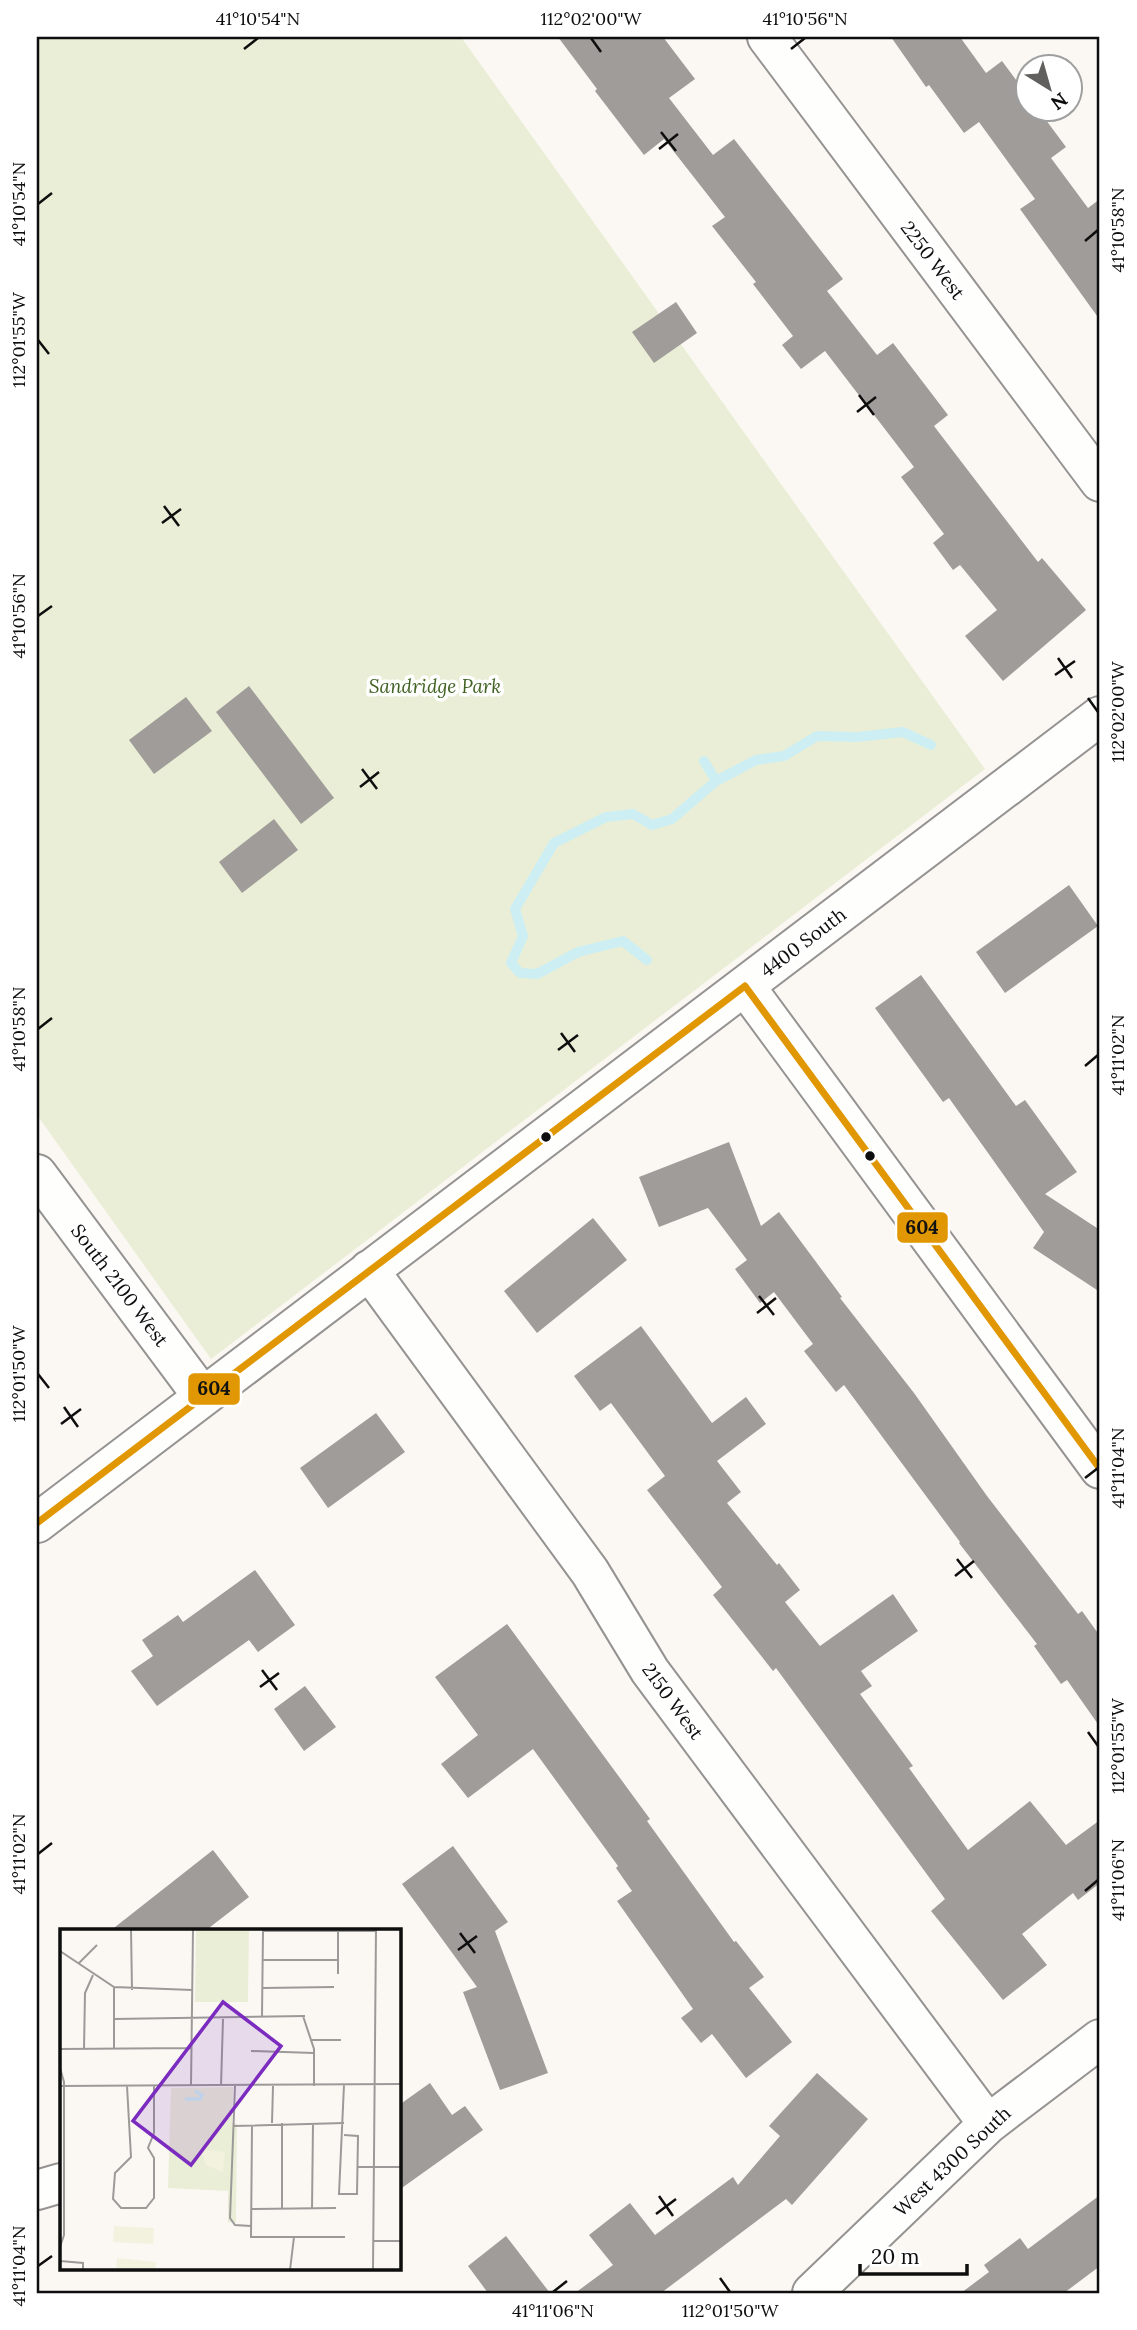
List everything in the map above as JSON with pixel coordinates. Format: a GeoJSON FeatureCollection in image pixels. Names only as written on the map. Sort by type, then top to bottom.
{"type":"FeatureCollection","features":[{"type":"Feature","properties":{"kind":"street","name":"2250 West"},"geometry":{"type":"LineString","coordinates":[[767,37],[1100,482]]}},
{"type":"Feature","properties":{"kind":"street","name":"4400 South"},"geometry":{"type":"LineString","coordinates":[[37,1523],[1100,716]]}},
{"type":"Feature","properties":{"kind":"street"},"geometry":{"type":"LineString","coordinates":[[745,986],[1098,1460]]}},
{"type":"Feature","properties":{"kind":"street","name":"South 2100 West"},"geometry":{"type":"LineString","coordinates":[[37,1174],[203,1397]]}},
{"type":"Feature","properties":{"kind":"street","name":"2150 West"},"geometry":{"type":"LineString","coordinates":[[369,1270],[590,1572],[650,1671],[988,2124]]}},
{"type":"Feature","properties":{"kind":"street","name":"West 4300 South"},"geometry":{"type":"LineString","coordinates":[[812,2293],[988,2124],[1100,2039]]}},
{"type":"Feature","properties":{"kind":"street"},"geometry":{"type":"LineString","coordinates":[[37,2190],[60,2183]]}},
{"type":"Feature","properties":{"kind":"green space","name":"Sandridge Park"},"geometry":{"type":"Polygon","coordinates":[[[37,37],[461,37],[985,769],[211,1359],[37,1115],[37,37]]]}},
{"type":"Feature","properties":{"kind":"building"},"geometry":{"type":"Polygon","coordinates":[[[558,37],[663,37],[695,79],[669,98],[713,155],[734,139],[843,279],[827,291],[877,355],[893,343],[948,415],[934,426],[1038,562],[1042,558],[1086,610],[1003,681],[965,636],[997,610],[960,565],[953,570],[933,543],[944,534],[901,477],[914,467],[825,351],[801,369],[782,345],[793,336],[753,284],[756,282],[712,226],[725,217],[664,139],[644,155],[558,37]]]}},
{"type":"Feature","properties":{"kind":"building"},"geometry":{"type":"Polygon","coordinates":[[[891,37],[960,37],[986,73],[1002,61],[1014,77],[1014,122],[1047,122],[1066,147],[1051,158],[1088,208],[1100,199],[1100,320],[1020,209],[1035,199],[979,122],[964,133],[929,85],[926,87],[891,37]]]}},
{"type":"Feature","properties":{"kind":"building"},"geometry":{"type":"Polygon","coordinates":[[[676,302],[697,333],[654,363],[632,332],[676,302]]]}},
{"type":"Feature","properties":{"kind":"building"},"geometry":{"type":"Polygon","coordinates":[[[249,686],[334,798],[301,824],[216,712],[249,686]]]}},
{"type":"Feature","properties":{"kind":"building"},"geometry":{"type":"Polygon","coordinates":[[[186,697],[212,731],[154,774],[129,740],[186,697]]]}},
{"type":"Feature","properties":{"kind":"building"},"geometry":{"type":"Polygon","coordinates":[[[274,819],[298,850],[242,893],[219,862],[274,819]]]}},
{"type":"Feature","properties":{"kind":"building"},"geometry":{"type":"Polygon","coordinates":[[[1069,885],[1098,926],[1005,993],[976,952],[1069,885]]]}},
{"type":"Feature","properties":{"kind":"building"},"geometry":{"type":"Polygon","coordinates":[[[921,975],[1016,1106],[1025,1100],[1077,1172],[1045,1194],[1100,1230],[1100,1292],[1033,1248],[1044,1232],[949,1098],[943,1102],[875,1008],[921,975]]]}},
{"type":"Feature","properties":{"kind":"building"},"geometry":{"type":"Polygon","coordinates":[[[729,1142],[761,1226],[779,1212],[987,1496],[1078,1614],[1082,1611],[1100,1636],[1100,1727],[1067,1680],[1061,1684],[1034,1646],[1037,1644],[959,1543],[844,1385],[836,1392],[804,1351],[813,1344],[774,1292],[760,1303],[735,1269],[747,1260],[708,1208],[659,1227],[639,1177],[729,1142]]]}},
{"type":"Feature","properties":{"kind":"building"},"geometry":{"type":"Polygon","coordinates":[[[593,1218],[627,1260],[537,1333],[504,1291],[593,1218]]]}},
{"type":"Feature","properties":{"kind":"building"},"geometry":{"type":"Polygon","coordinates":[[[641,1326],[712,1423],[746,1397],[766,1424],[717,1461],[741,1492],[727,1503],[800,1590],[785,1602],[820,1646],[893,1594],[918,1631],[861,1671],[872,1686],[860,1694],[913,1766],[909,1768],[968,1850],[1030,1801],[1066,1845],[1100,1820],[1100,1883],[1078,1900],[1073,1893],[1022,1934],[1047,1965],[1003,2000],[931,1911],[945,1899],[776,1668],[773,1671],[713,1595],[722,1587],[647,1490],[665,1476],[611,1403],[600,1411],[574,1376],[641,1326]]]}},
{"type":"Feature","properties":{"kind":"building"},"geometry":{"type":"Polygon","coordinates":[[[376,1413],[405,1452],[328,1508],[300,1468],[376,1413]]]}},
{"type":"Feature","properties":{"kind":"building"},"geometry":{"type":"Polygon","coordinates":[[[255,1570],[295,1625],[258,1652],[249,1640],[157,1706],[131,1671],[153,1656],[142,1640],[178,1615],[183,1622],[255,1570]]]}},
{"type":"Feature","properties":{"kind":"building"},"geometry":{"type":"Polygon","coordinates":[[[507,1624],[650,1819],[647,1821],[734,1942],[736,1941],[764,1977],[749,1988],[792,2042],[746,2078],[712,2034],[701,2043],[681,2018],[693,2009],[617,1901],[632,1891],[616,1868],[618,1866],[533,1749],[468,1798],[441,1764],[478,1735],[435,1677],[507,1624]]]}},
{"type":"Feature","properties":{"kind":"building"},"geometry":{"type":"Polygon","coordinates":[[[305,1686],[336,1727],[304,1751],[274,1709],[305,1686]]]}},
{"type":"Feature","properties":{"kind":"building"},"geometry":{"type":"Polygon","coordinates":[[[453,1846],[508,1922],[495,1931],[548,2073],[500,2090],[463,1992],[477,1987],[402,1884],[453,1846]]]}},
{"type":"Feature","properties":{"kind":"building"},"geometry":{"type":"Polygon","coordinates":[[[213,1850],[249,1897],[208,1929],[113,1929],[213,1850]]]}},
{"type":"Feature","properties":{"kind":"building"},"geometry":{"type":"Polygon","coordinates":[[[817,2073],[868,2119],[792,2205],[786,2199],[661,2293],[575,2293],[613,2265],[589,2235],[630,2203],[655,2235],[733,2177],[738,2185],[780,2136],[769,2126],[817,2073]]]}},
{"type":"Feature","properties":{"kind":"building"},"geometry":{"type":"Polygon","coordinates":[[[430,2083],[452,2115],[465,2106],[483,2130],[401,2189],[401,2104],[430,2083]]]}},
{"type":"Feature","properties":{"kind":"building"},"geometry":{"type":"Polygon","coordinates":[[[1100,2195],[1100,2266],[1064,2293],[961,2293],[989,2272],[984,2265],[1020,2238],[1028,2249],[1100,2195]]]}},
{"type":"Feature","properties":{"kind":"building"},"geometry":{"type":"Polygon","coordinates":[[[506,2236],[550,2293],[488,2293],[468,2266],[506,2236]]]}},
{"type":"Feature","properties":{"kind":"waterway"},"geometry":{"type":"LineString","coordinates":[[716,781],[756,760],[784,756],[817,736],[857,737],[903,732],[931,745]]}},
{"type":"Feature","properties":{"kind":"waterway"},"geometry":{"type":"LineString","coordinates":[[647,960],[623,941],[578,952],[537,974],[520,973],[511,963],[523,936],[515,909],[554,843],[606,817],[633,814],[652,825],[672,819],[716,781],[704,761]]}},
{"type":"Feature","properties":{"kind":"transit line","name":"604"},"geometry":{"type":"LineString","coordinates":[[745,986],[1100,1469]]}},
{"type":"Feature","properties":{"kind":"transit line","name":"604"},"geometry":{"type":"LineString","coordinates":[[37,1523],[745,986]]}}]}
